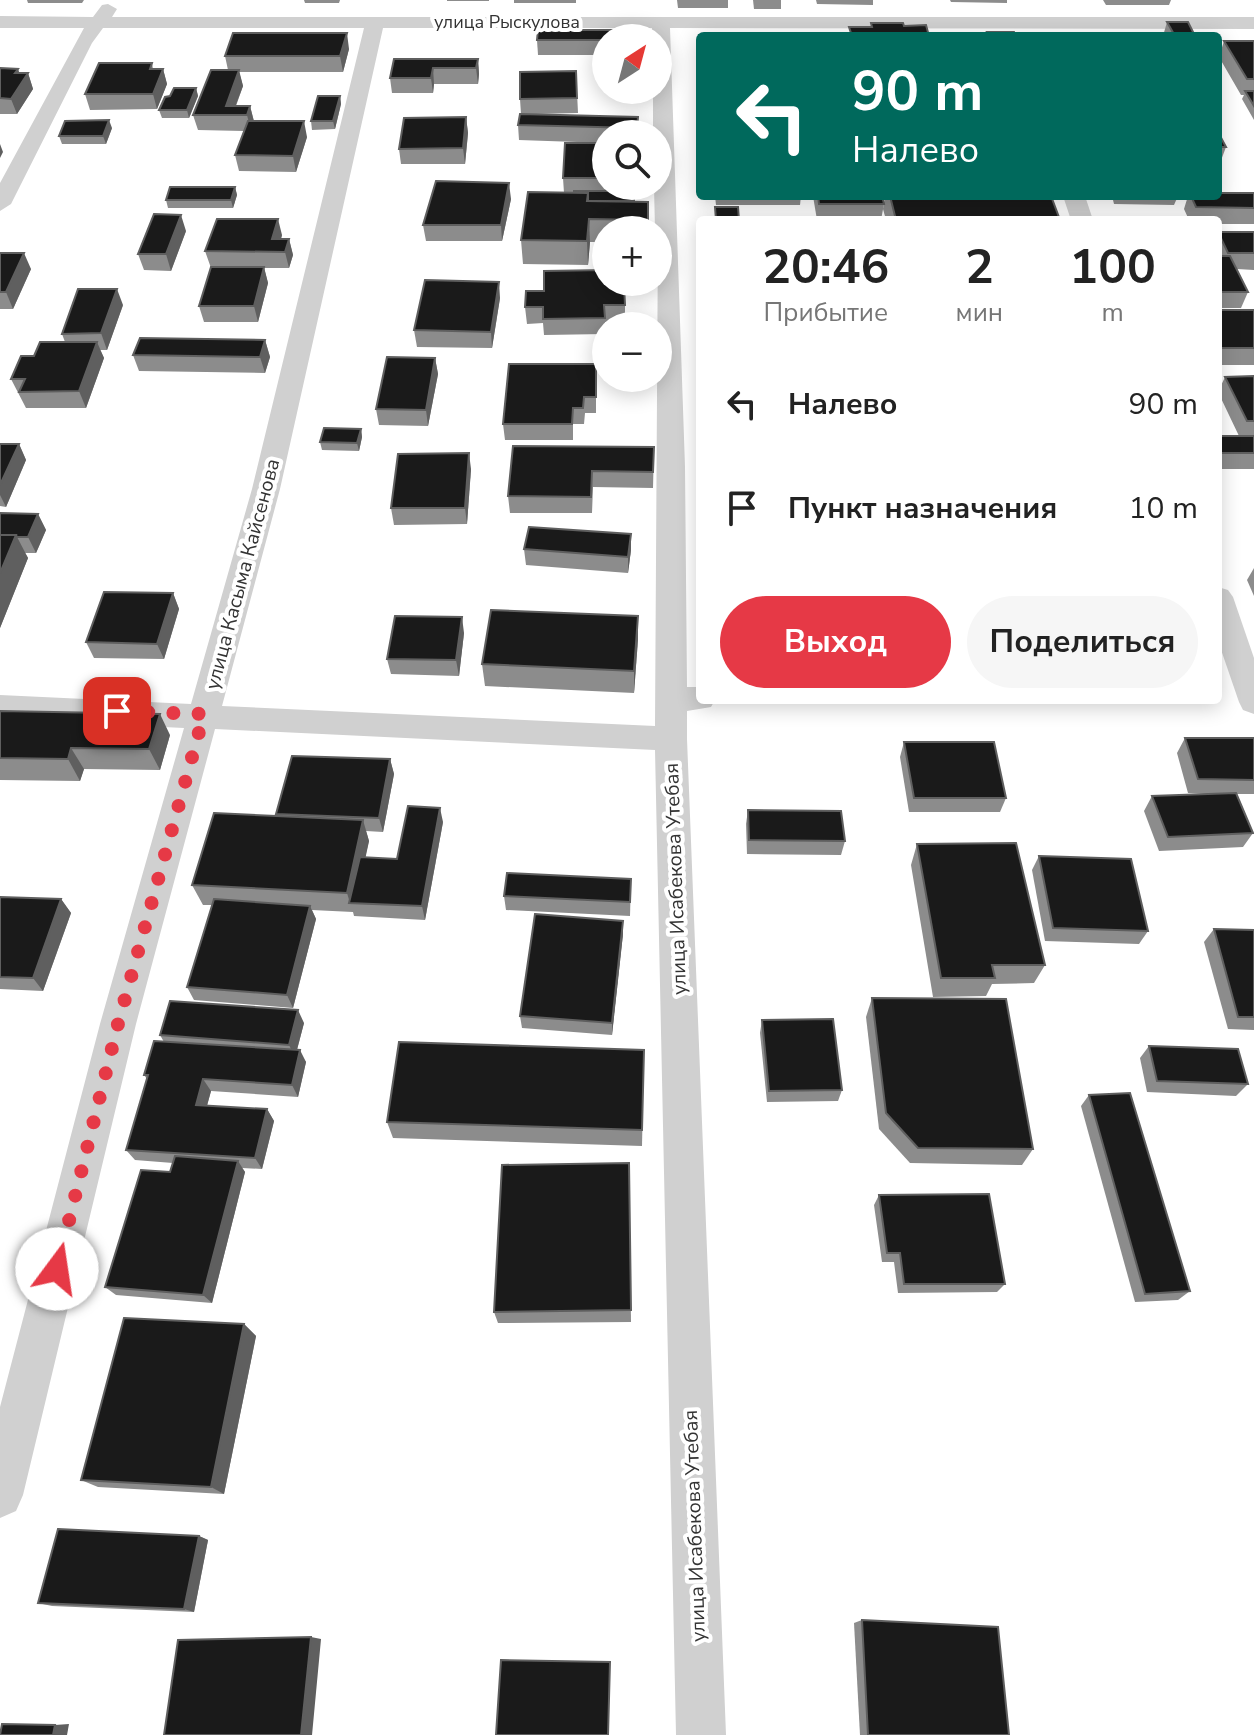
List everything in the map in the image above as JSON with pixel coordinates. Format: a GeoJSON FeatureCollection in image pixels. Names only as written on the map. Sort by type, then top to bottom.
{"type":"FeatureCollection","features":[{"type":"Feature","properties":{"kind":"street"},"geometry":{"type":"LineString","coordinates":[[0,204],[96,22],[113,0]]}},
{"type":"Feature","properties":{"kind":"street"},"geometry":{"type":"LineString","coordinates":[[600,22],[603,0]]}},
{"type":"Feature","properties":{"kind":"street","name":"улица Касыма Кайсенова"},"geometry":{"type":"LineString","coordinates":[[0,1495],[118,1024],[266,489],[375,21]]}},
{"type":"Feature","properties":{"kind":"street","name":"улица Рыскулова"},"geometry":{"type":"LineString","coordinates":[[0,22],[1254,23]]}},
{"type":"Feature","properties":{"kind":"street","name":"улица Исабекова Утебая"},"geometry":{"type":"LineString","coordinates":[[661,22],[672,467],[685,699],[671,739],[701,1735]]}},
{"type":"Feature","properties":{"kind":"street"},"geometry":{"type":"LineString","coordinates":[[1222,614],[1240,692]]}},
{"type":"Feature","properties":{"kind":"street"},"geometry":{"type":"LineString","coordinates":[[0,707],[204,714],[671,739]]}},
{"type":"Feature","properties":{"kind":"building"},"geometry":{"type":"Polygon","coordinates":[[[1167,22],[1188,22],[1193,32],[1173,32],[1167,22]]]}},
{"type":"Feature","properties":{"kind":"building"},"geometry":{"type":"Polygon","coordinates":[[[871,23],[926,25],[928,32],[851,32],[849,27],[872,27],[871,23]]]}},
{"type":"Feature","properties":{"kind":"building"},"geometry":{"type":"Polygon","coordinates":[[[538,30],[592,30],[592,40],[537,40],[538,30]]]}},
{"type":"Feature","properties":{"kind":"building"},"geometry":{"type":"Polygon","coordinates":[[[233,33],[347,33],[340,56],[225,56],[233,33]]]}},
{"type":"Feature","properties":{"kind":"building"},"geometry":{"type":"Polygon","coordinates":[[[1224,41],[1254,41],[1254,79],[1247,79],[1224,41]]]}},
{"type":"Feature","properties":{"kind":"building"},"geometry":{"type":"Polygon","coordinates":[[[394,59],[478,59],[476,68],[433,68],[431,78],[390,78],[394,59]]]}},
{"type":"Feature","properties":{"kind":"building"},"geometry":{"type":"Polygon","coordinates":[[[99,63],[152,63],[150,69],[163,69],[153,94],[85,94],[99,63]]]}},
{"type":"Feature","properties":{"kind":"building"},"geometry":{"type":"Polygon","coordinates":[[[0,68],[28,73],[11,99],[0,98],[0,68]]]}},
{"type":"Feature","properties":{"kind":"building"},"geometry":{"type":"Polygon","coordinates":[[[211,70],[239,70],[226,106],[250,106],[247,115],[193,115],[211,70]]]}},
{"type":"Feature","properties":{"kind":"building"},"geometry":{"type":"Polygon","coordinates":[[[576,71],[577,98],[520,99],[520,72],[576,71]]]}},
{"type":"Feature","properties":{"kind":"building"},"geometry":{"type":"Polygon","coordinates":[[[174,88],[196,88],[187,110],[159,110],[165,97],[170,96],[174,88]]]}},
{"type":"Feature","properties":{"kind":"building"},"geometry":{"type":"Polygon","coordinates":[[[1245,91],[1254,91],[1254,106],[1245,91]]]}},
{"type":"Feature","properties":{"kind":"building"},"geometry":{"type":"Polygon","coordinates":[[[318,96],[340,96],[333,121],[311,121],[318,96]]]}},
{"type":"Feature","properties":{"kind":"building"},"geometry":{"type":"Polygon","coordinates":[[[520,114],[638,117],[638,120],[592,120],[592,127],[518,125],[520,114]]]}},
{"type":"Feature","properties":{"kind":"building"},"geometry":{"type":"Polygon","coordinates":[[[466,117],[463,148],[399,149],[404,118],[466,117]]]}},
{"type":"Feature","properties":{"kind":"building"},"geometry":{"type":"Polygon","coordinates":[[[109,120],[103,136],[59,136],[65,121],[109,120]]]}},
{"type":"Feature","properties":{"kind":"building"},"geometry":{"type":"Polygon","coordinates":[[[248,121],[304,121],[293,156],[235,155],[248,121]]]}},
{"type":"Feature","properties":{"kind":"building"},"geometry":{"type":"Polygon","coordinates":[[[565,143],[592,143],[592,178],[563,178],[565,143]]]}},
{"type":"Feature","properties":{"kind":"building"},"geometry":{"type":"Polygon","coordinates":[[[436,181],[509,183],[501,225],[423,225],[436,181]]]}},
{"type":"Feature","properties":{"kind":"building"},"geometry":{"type":"Polygon","coordinates":[[[170,187],[235,187],[231,200],[166,200],[170,187]]]}},
{"type":"Feature","properties":{"kind":"building"},"geometry":{"type":"Polygon","coordinates":[[[592,191],[592,200],[634,201],[588,201],[588,193],[574,193],[592,191]]]}},
{"type":"Feature","properties":{"kind":"building"},"geometry":{"type":"Polygon","coordinates":[[[528,192],[588,193],[587,201],[648,202],[648,216],[592,216],[587,241],[521,240],[528,192]]]}},
{"type":"Feature","properties":{"kind":"building"},"geometry":{"type":"Polygon","coordinates":[[[1222,193],[1254,193],[1254,208],[1196,207],[1193,200],[1222,200],[1222,193]]]}},
{"type":"Feature","properties":{"kind":"building"},"geometry":{"type":"Polygon","coordinates":[[[818,200],[883,200],[884,204],[819,204],[818,200]]]}},
{"type":"Feature","properties":{"kind":"building"},"geometry":{"type":"Polygon","coordinates":[[[891,200],[1052,200],[1058,216],[895,216],[891,200]]]}},
{"type":"Feature","properties":{"kind":"building"},"geometry":{"type":"Polygon","coordinates":[[[715,207],[738,207],[739,216],[716,216],[715,207]]]}},
{"type":"Feature","properties":{"kind":"building"},"geometry":{"type":"Polygon","coordinates":[[[154,214],[181,215],[166,254],[138,254],[154,214]]]}},
{"type":"Feature","properties":{"kind":"building"},"geometry":{"type":"Polygon","coordinates":[[[217,219],[278,219],[272,239],[289,239],[285,252],[205,251],[217,219]]]}},
{"type":"Feature","properties":{"kind":"building"},"geometry":{"type":"Polygon","coordinates":[[[1222,232],[1254,232],[1254,253],[1228,253],[1222,232]]]}},
{"type":"Feature","properties":{"kind":"building"},"geometry":{"type":"Polygon","coordinates":[[[0,253],[24,253],[6,292],[0,292],[0,253]]]}},
{"type":"Feature","properties":{"kind":"building"},"geometry":{"type":"Polygon","coordinates":[[[1222,256],[1230,256],[1248,292],[1222,292],[1222,256]]]}},
{"type":"Feature","properties":{"kind":"building"},"geometry":{"type":"Polygon","coordinates":[[[211,267],[264,267],[254,306],[199,306],[211,267]]]}},
{"type":"Feature","properties":{"kind":"building"},"geometry":{"type":"Polygon","coordinates":[[[592,270],[592,296],[625,296],[625,305],[604,305],[605,312],[592,312],[592,318],[543,319],[543,307],[525,307],[526,291],[544,291],[544,271],[592,270]]]}},
{"type":"Feature","properties":{"kind":"building"},"geometry":{"type":"Polygon","coordinates":[[[425,280],[499,282],[491,332],[414,330],[425,280]]]}},
{"type":"Feature","properties":{"kind":"building"},"geometry":{"type":"Polygon","coordinates":[[[78,289],[117,289],[101,333],[62,334],[78,289]]]}},
{"type":"Feature","properties":{"kind":"building"},"geometry":{"type":"Polygon","coordinates":[[[1222,310],[1254,310],[1254,348],[1222,348],[1222,310]]]}},
{"type":"Feature","properties":{"kind":"building"},"geometry":{"type":"Polygon","coordinates":[[[140,338],[265,340],[260,357],[133,355],[140,338]]]}},
{"type":"Feature","properties":{"kind":"building"},"geometry":{"type":"Polygon","coordinates":[[[40,342],[97,342],[79,391],[19,392],[25,379],[11,379],[21,356],[34,356],[40,342]]]}},
{"type":"Feature","properties":{"kind":"building"},"geometry":{"type":"Polygon","coordinates":[[[387,357],[435,358],[426,410],[376,409],[387,357]]]}},
{"type":"Feature","properties":{"kind":"building"},"geometry":{"type":"Polygon","coordinates":[[[509,364],[592,364],[592,392],[596,392],[596,397],[584,397],[583,408],[573,408],[572,424],[503,424],[509,364]]]}},
{"type":"Feature","properties":{"kind":"building"},"geometry":{"type":"Polygon","coordinates":[[[1254,376],[1254,421],[1247,421],[1225,377],[1254,376]]]}},
{"type":"Feature","properties":{"kind":"building"},"geometry":{"type":"Polygon","coordinates":[[[324,428],[361,429],[357,443],[320,442],[324,428]]]}},
{"type":"Feature","properties":{"kind":"building"},"geometry":{"type":"Polygon","coordinates":[[[1222,436],[1254,436],[1254,453],[1222,453],[1222,436]]]}},
{"type":"Feature","properties":{"kind":"building"},"geometry":{"type":"Polygon","coordinates":[[[0,444],[19,444],[0,485],[0,444]]]}},
{"type":"Feature","properties":{"kind":"building"},"geometry":{"type":"Polygon","coordinates":[[[513,446],[654,447],[653,472],[592,471],[591,497],[508,496],[513,446]]]}},
{"type":"Feature","properties":{"kind":"building"},"geometry":{"type":"Polygon","coordinates":[[[469,453],[465,508],[391,508],[398,454],[469,453]]]}},
{"type":"Feature","properties":{"kind":"building"},"geometry":{"type":"Polygon","coordinates":[[[0,513],[38,514],[28,537],[17,537],[0,535],[0,513]]]}},
{"type":"Feature","properties":{"kind":"building"},"geometry":{"type":"Polygon","coordinates":[[[529,527],[631,534],[628,557],[524,549],[529,527]]]}},
{"type":"Feature","properties":{"kind":"building"},"geometry":{"type":"Polygon","coordinates":[[[0,535],[16,535],[0,573],[0,535]]]}},
{"type":"Feature","properties":{"kind":"building"},"geometry":{"type":"Polygon","coordinates":[[[104,592],[173,593],[157,644],[86,642],[104,592]]]}},
{"type":"Feature","properties":{"kind":"building"},"geometry":{"type":"Polygon","coordinates":[[[491,610],[638,616],[634,671],[482,664],[491,610]]]}},
{"type":"Feature","properties":{"kind":"building"},"geometry":{"type":"Polygon","coordinates":[[[395,616],[462,617],[456,660],[387,659],[395,616]]]}},
{"type":"Feature","properties":{"kind":"building"},"geometry":{"type":"Polygon","coordinates":[[[0,711],[160,714],[149,749],[71,748],[68,759],[0,758],[0,711]]]}},
{"type":"Feature","properties":{"kind":"building"},"geometry":{"type":"Polygon","coordinates":[[[1185,738],[1254,738],[1254,780],[1198,779],[1185,738]]]}},
{"type":"Feature","properties":{"kind":"building"},"geometry":{"type":"Polygon","coordinates":[[[904,742],[994,742],[1006,798],[914,798],[904,742]]]}},
{"type":"Feature","properties":{"kind":"building"},"geometry":{"type":"Polygon","coordinates":[[[292,756],[390,759],[379,818],[276,814],[292,756]]]}},
{"type":"Feature","properties":{"kind":"building"},"geometry":{"type":"Polygon","coordinates":[[[1236,793],[1253,833],[1168,837],[1152,796],[1236,793]]]}},
{"type":"Feature","properties":{"kind":"building"},"geometry":{"type":"Polygon","coordinates":[[[408,806],[440,808],[422,906],[349,903],[360,857],[397,859],[408,806]]]}},
{"type":"Feature","properties":{"kind":"building"},"geometry":{"type":"Polygon","coordinates":[[[748,810],[841,811],[845,841],[749,840],[748,810]]]}},
{"type":"Feature","properties":{"kind":"building"},"geometry":{"type":"Polygon","coordinates":[[[214,813],[363,820],[347,893],[192,885],[214,813]]]}},
{"type":"Feature","properties":{"kind":"building"},"geometry":{"type":"Polygon","coordinates":[[[1016,843],[1045,965],[992,965],[995,978],[941,978],[917,844],[1016,843]]]}},
{"type":"Feature","properties":{"kind":"building"},"geometry":{"type":"Polygon","coordinates":[[[1039,856],[1131,859],[1148,931],[1053,928],[1039,856]]]}},
{"type":"Feature","properties":{"kind":"building"},"geometry":{"type":"Polygon","coordinates":[[[507,873],[631,879],[630,902],[504,896],[507,873]]]}},
{"type":"Feature","properties":{"kind":"building"},"geometry":{"type":"Polygon","coordinates":[[[0,897],[61,899],[33,978],[0,977],[0,897]]]}},
{"type":"Feature","properties":{"kind":"building"},"geometry":{"type":"Polygon","coordinates":[[[214,899],[310,906],[287,995],[187,987],[214,899]]]}},
{"type":"Feature","properties":{"kind":"building"},"geometry":{"type":"Polygon","coordinates":[[[535,914],[623,921],[612,1023],[520,1016],[535,914]]]}},
{"type":"Feature","properties":{"kind":"building"},"geometry":{"type":"Polygon","coordinates":[[[1214,929],[1254,930],[1254,1017],[1238,1017],[1214,929]]]}},
{"type":"Feature","properties":{"kind":"building"},"geometry":{"type":"Polygon","coordinates":[[[872,998],[1006,999],[1033,1149],[918,1148],[886,1113],[872,998]]]}},
{"type":"Feature","properties":{"kind":"building"},"geometry":{"type":"Polygon","coordinates":[[[170,1001],[298,1010],[289,1045],[160,1035],[170,1001]]]}},
{"type":"Feature","properties":{"kind":"building"},"geometry":{"type":"Polygon","coordinates":[[[833,1019],[842,1090],[769,1091],[762,1020],[833,1019]]]}},
{"type":"Feature","properties":{"kind":"building"},"geometry":{"type":"Polygon","coordinates":[[[154,1041],[300,1050],[292,1085],[203,1079],[196,1105],[267,1109],[255,1158],[126,1150],[148,1075],[144,1075],[154,1041]]]}},
{"type":"Feature","properties":{"kind":"building"},"geometry":{"type":"Polygon","coordinates":[[[399,1042],[644,1050],[642,1130],[387,1122],[399,1042]]]}},
{"type":"Feature","properties":{"kind":"building"},"geometry":{"type":"Polygon","coordinates":[[[1149,1046],[1238,1049],[1248,1084],[1157,1081],[1149,1046]]]}},
{"type":"Feature","properties":{"kind":"building"},"geometry":{"type":"Polygon","coordinates":[[[1130,1093],[1190,1291],[1145,1294],[1089,1095],[1130,1093]]]}},
{"type":"Feature","properties":{"kind":"building"},"geometry":{"type":"Polygon","coordinates":[[[175,1156],[238,1161],[203,1295],[105,1287],[141,1170],[170,1172],[175,1156]]]}},
{"type":"Feature","properties":{"kind":"building"},"geometry":{"type":"Polygon","coordinates":[[[629,1163],[631,1310],[494,1312],[502,1165],[629,1163]]]}},
{"type":"Feature","properties":{"kind":"building"},"geometry":{"type":"Polygon","coordinates":[[[989,1194],[1005,1284],[904,1284],[900,1253],[887,1253],[879,1195],[989,1194]]]}},
{"type":"Feature","properties":{"kind":"building"},"geometry":{"type":"Polygon","coordinates":[[[124,1318],[244,1324],[211,1487],[81,1480],[124,1318]]]}},
{"type":"Feature","properties":{"kind":"building"},"geometry":{"type":"Polygon","coordinates":[[[58,1529],[199,1536],[184,1609],[38,1603],[58,1529]]]}},
{"type":"Feature","properties":{"kind":"building"},"geometry":{"type":"Polygon","coordinates":[[[862,1620],[998,1627],[1009,1735],[868,1735],[862,1620]]]}},
{"type":"Feature","properties":{"kind":"building"},"geometry":{"type":"Polygon","coordinates":[[[311,1637],[301,1735],[164,1735],[178,1640],[311,1637]]]}},
{"type":"Feature","properties":{"kind":"building"},"geometry":{"type":"Polygon","coordinates":[[[501,1660],[610,1662],[608,1735],[496,1735],[501,1660]]]}},
{"type":"Feature","properties":{"kind":"building"},"geometry":{"type":"Polygon","coordinates":[[[2,1724],[55,1725],[53,1735],[0,1735],[2,1724]]]}},
{"type":"Feature","properties":{"kind":"route"},"geometry":{"type":"LineString","coordinates":[[57,1269],[118,1024],[204,714],[117,711]]}}]}
